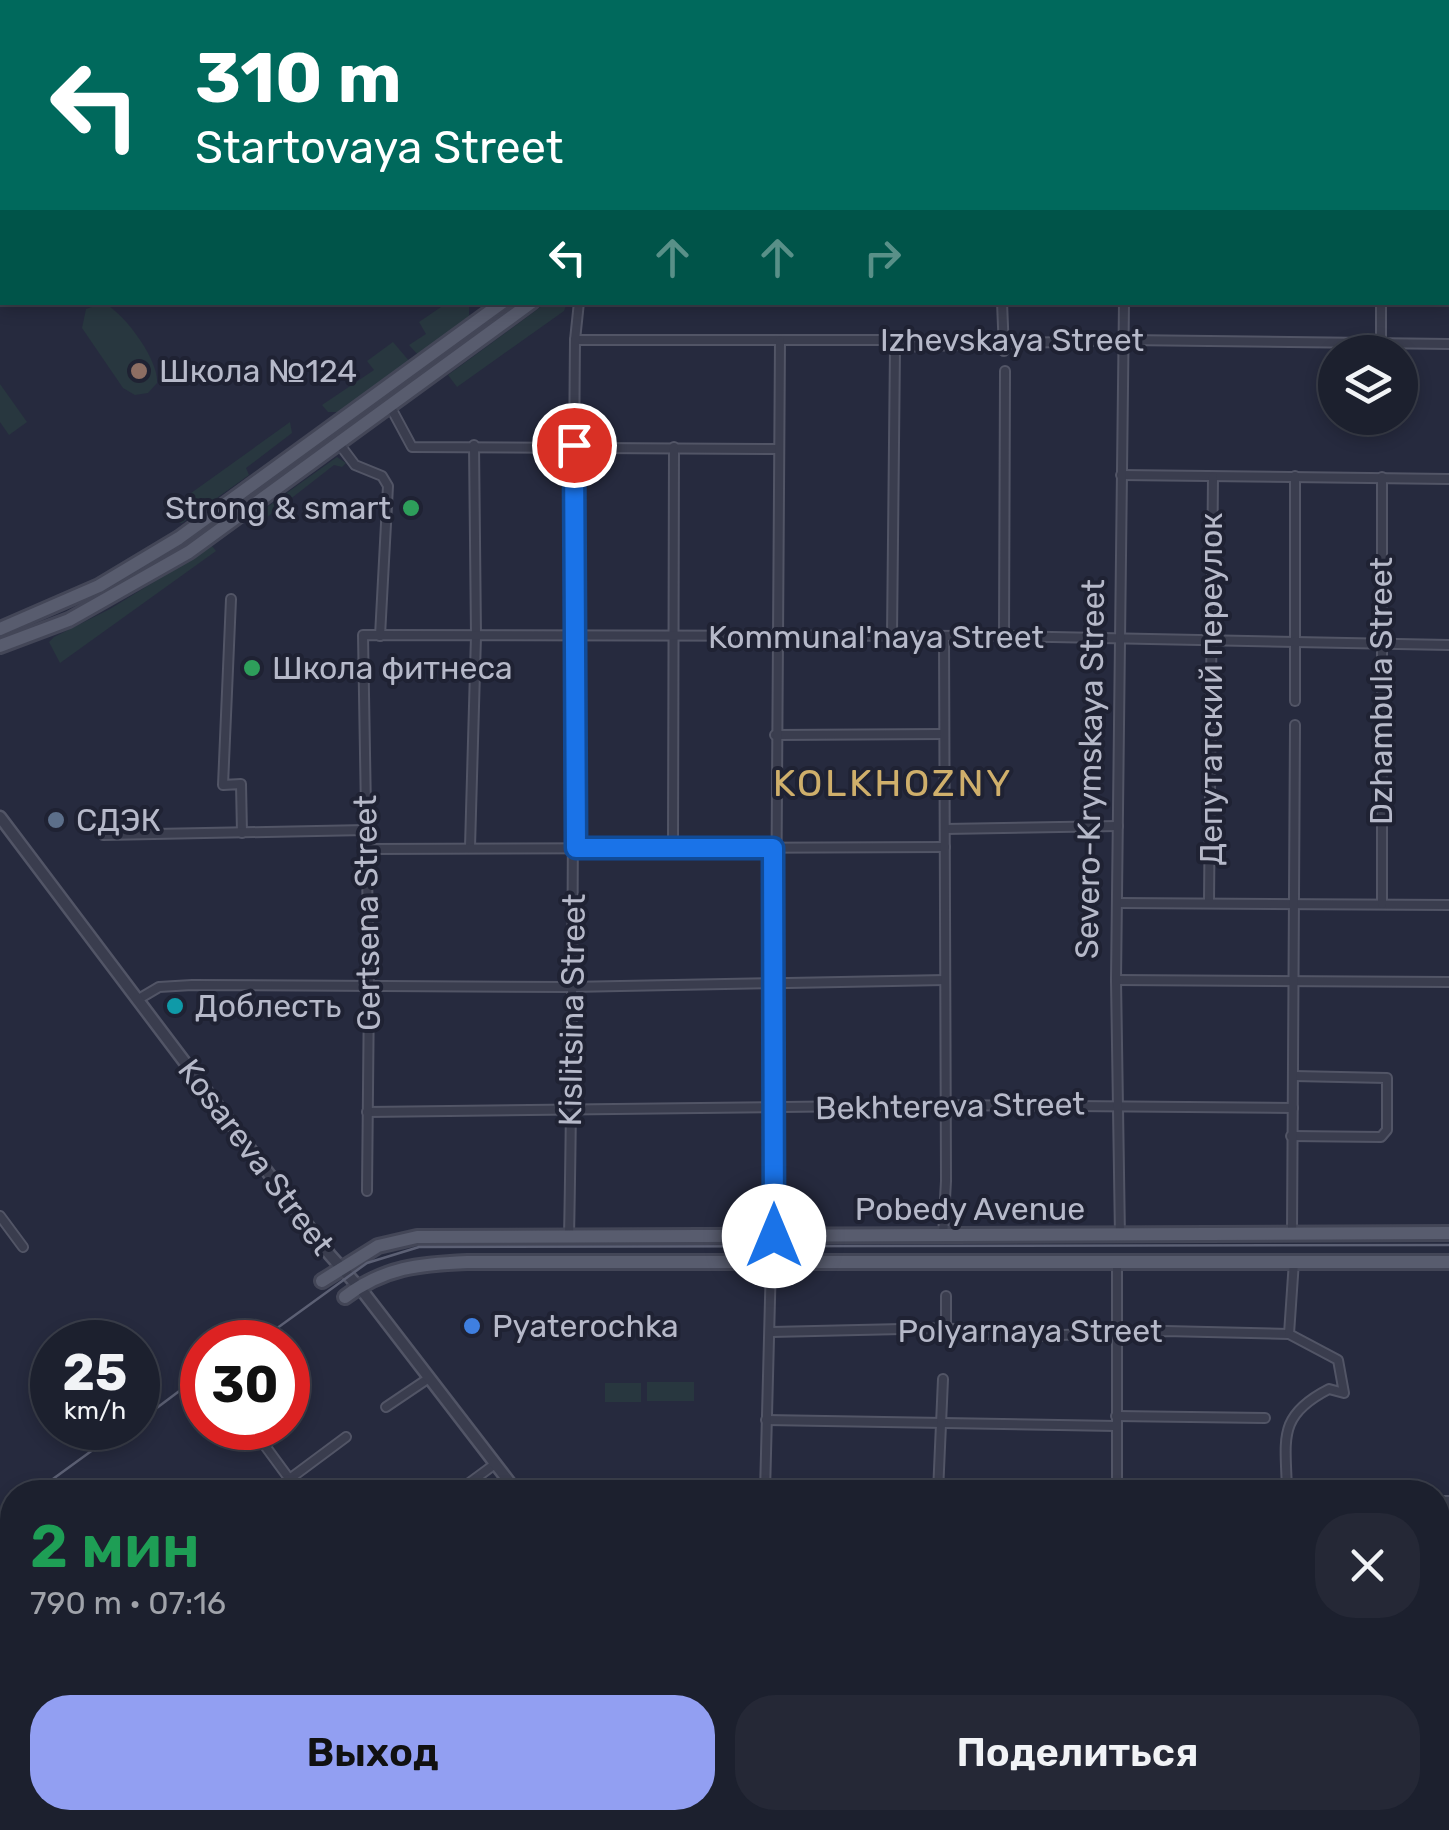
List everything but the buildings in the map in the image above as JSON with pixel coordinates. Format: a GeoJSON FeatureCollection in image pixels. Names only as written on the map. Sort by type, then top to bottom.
{"type":"FeatureCollection","features":[{"type":"Feature","properties":{"kind":"main road"},"geometry":{"type":"LineString","coordinates":[[0,629],[99,586],[179,538],[500,305]]}},
{"type":"Feature","properties":{"kind":"main road"},"geometry":{"type":"LineString","coordinates":[[0,646],[69,620],[144,579],[340,445],[528,305]]}},
{"type":"Feature","properties":{"kind":"main road","name":"Pobedy Avenue"},"geometry":{"type":"LineString","coordinates":[[322,1281],[366,1251],[400,1239],[1449,1233]]}},
{"type":"Feature","properties":{"kind":"main road","name":"Pobedy Avenue"},"geometry":{"type":"LineString","coordinates":[[345,1297],[358,1286],[415,1264],[1449,1262]]}},
{"type":"Feature","properties":{"kind":"street","name":"Kislitsina Street"},"geometry":{"type":"LineString","coordinates":[[569,1237],[569,988],[576,848],[572,636],[575,340],[579,305]]}},
{"type":"Feature","properties":{"kind":"street"},"geometry":{"type":"LineString","coordinates":[[1002,305],[1004,346]]}},
{"type":"Feature","properties":{"kind":"street","name":"Severo-Krymskaya Street"},"geometry":{"type":"LineString","coordinates":[[1120,1236],[1116,980],[1124,305]]}},
{"type":"Feature","properties":{"kind":"street"},"geometry":{"type":"LineString","coordinates":[[1381,305],[1381,335]]}},
{"type":"Feature","properties":{"kind":"street","name":"Izhevskaya Street"},"geometry":{"type":"LineString","coordinates":[[575,340],[885,340],[895,347],[1126,340],[1318,343]]}},
{"type":"Feature","properties":{"kind":"street"},"geometry":{"type":"LineString","coordinates":[[774,1236],[772,983],[780,340]]}},
{"type":"Feature","properties":{"kind":"street","name":"Izhevskaya Street"},"geometry":{"type":"LineString","coordinates":[[1418,344],[1449,344]]}},
{"type":"Feature","properties":{"kind":"street"},"geometry":{"type":"LineString","coordinates":[[892,636],[895,347]]}},
{"type":"Feature","properties":{"kind":"street"},"geometry":{"type":"LineString","coordinates":[[1004,371],[1004,636]]}},
{"type":"Feature","properties":{"kind":"street"},"geometry":{"type":"LineString","coordinates":[[391,408],[412,447],[778,449]]}},
{"type":"Feature","properties":{"kind":"street"},"geometry":{"type":"LineString","coordinates":[[340,445],[355,465],[382,476],[388,486],[380,636]]}},
{"type":"Feature","properties":{"kind":"street"},"geometry":{"type":"LineString","coordinates":[[470,847],[476,636],[474,445]]}},
{"type":"Feature","properties":{"kind":"street"},"geometry":{"type":"LineString","coordinates":[[673,847],[674,447]]}},
{"type":"Feature","properties":{"kind":"street"},"geometry":{"type":"LineString","coordinates":[[1121,476],[1449,479]]}},
{"type":"Feature","properties":{"kind":"street"},"geometry":{"type":"LineString","coordinates":[[1295,476],[1295,701]]}},
{"type":"Feature","properties":{"kind":"street","name":"Депутатский переулок"},"geometry":{"type":"LineString","coordinates":[[1209,902],[1213,477]]}},
{"type":"Feature","properties":{"kind":"street","name":"Dzhambula Street"},"geometry":{"type":"LineString","coordinates":[[1382,477],[1382,904]]}},
{"type":"Feature","properties":{"kind":"street"},"geometry":{"type":"LineString","coordinates":[[231,600],[223,785],[242,784],[242,832]]}},
{"type":"Feature","properties":{"kind":"street","name":"Kommunal'naya Street"},"geometry":{"type":"LineString","coordinates":[[362,635],[1004,636],[1449,645]]}},
{"type":"Feature","properties":{"kind":"street","name":"Gertsena Street"},"geometry":{"type":"LineString","coordinates":[[362,635],[368,849],[368,1190]]}},
{"type":"Feature","properties":{"kind":"street"},"geometry":{"type":"LineString","coordinates":[[943,1236],[944,637]]}},
{"type":"Feature","properties":{"kind":"street"},"geometry":{"type":"LineString","coordinates":[[1292,1236],[1295,725]]}},
{"type":"Feature","properties":{"kind":"street"},"geometry":{"type":"LineString","coordinates":[[775,735],[944,734]]}},
{"type":"Feature","properties":{"kind":"street","name":"Kosareva Street"},"geometry":{"type":"LineString","coordinates":[[0,818],[340,1267],[508,1480]]}},
{"type":"Feature","properties":{"kind":"street"},"geometry":{"type":"LineString","coordinates":[[945,829],[1118,826]]}},
{"type":"Feature","properties":{"kind":"street"},"geometry":{"type":"LineString","coordinates":[[103,835],[367,830]]}},
{"type":"Feature","properties":{"kind":"street"},"geometry":{"type":"LineString","coordinates":[[368,849],[945,847]]}},
{"type":"Feature","properties":{"kind":"street"},"geometry":{"type":"LineString","coordinates":[[1118,903],[1449,905]]}},
{"type":"Feature","properties":{"kind":"street"},"geometry":{"type":"LineString","coordinates":[[136,1000],[159,988],[192,986],[569,988],[946,980]]}},
{"type":"Feature","properties":{"kind":"street"},"geometry":{"type":"LineString","coordinates":[[1116,980],[1449,982]]}},
{"type":"Feature","properties":{"kind":"street"},"geometry":{"type":"LineString","coordinates":[[1291,1136],[1381,1137],[1386,1130],[1387,1078],[1294,1076]]}},
{"type":"Feature","properties":{"kind":"street","name":"Bekhtereva Street"},"geometry":{"type":"LineString","coordinates":[[367,1112],[1116,1104],[1293,1108]]}},
{"type":"Feature","properties":{"kind":"street"},"geometry":{"type":"LineString","coordinates":[[0,1216],[23,1247]]}},
{"type":"Feature","properties":{"kind":"street"},"geometry":{"type":"LineString","coordinates":[[1117,1480],[1118,1261]]}},
{"type":"Feature","properties":{"kind":"street"},"geometry":{"type":"LineString","coordinates":[[1287,1480],[1286,1431],[1292,1414],[1329,1390],[1344,1393],[1338,1360],[1289,1334],[1294,1261]]}},
{"type":"Feature","properties":{"kind":"street"},"geometry":{"type":"LineString","coordinates":[[764,1480],[771,1262]]}},
{"type":"Feature","properties":{"kind":"street"},"geometry":{"type":"LineString","coordinates":[[946,1296],[946,1328]]}},
{"type":"Feature","properties":{"kind":"street","name":"Polyarnaya Street"},"geometry":{"type":"LineString","coordinates":[[771,1332],[946,1328],[1012,1337],[1289,1334]]}},
{"type":"Feature","properties":{"kind":"street"},"geometry":{"type":"LineString","coordinates":[[386,1406],[429,1378]]}},
{"type":"Feature","properties":{"kind":"street"},"geometry":{"type":"LineString","coordinates":[[939,1480],[943,1379]]}},
{"type":"Feature","properties":{"kind":"street"},"geometry":{"type":"LineString","coordinates":[[766,1420],[1265,1418]]}},
{"type":"Feature","properties":{"kind":"street"},"geometry":{"type":"LineString","coordinates":[[268,1450],[289,1480],[346,1437]]}},
{"type":"Feature","properties":{"kind":"street"},"geometry":{"type":"LineString","coordinates":[[474,1480],[496,1464]]}},
{"type":"Feature","properties":{"kind":"shaded area"},"geometry":{"type":"Polygon","coordinates":[[[106,305],[129,326],[156,373],[157,383],[148,393],[135,395],[123,388],[82,328],[86,309],[106,305]]]}},
{"type":"Feature","properties":{"kind":"shaded area"},"geometry":{"type":"Polygon","coordinates":[[[444,305],[469,305],[469,317],[419,356],[409,345],[426,334],[419,322],[444,305]]]}},
{"type":"Feature","properties":{"kind":"shaded area"},"geometry":{"type":"Polygon","coordinates":[[[543,305],[566,305],[564,311],[457,387],[448,375],[543,305]]]}},
{"type":"Feature","properties":{"kind":"shaded area"},"geometry":{"type":"Polygon","coordinates":[[[393,342],[410,362],[341,412],[328,412],[322,405],[374,370],[367,361],[393,342]]]}},
{"type":"Feature","properties":{"kind":"shaded area"},"geometry":{"type":"Polygon","coordinates":[[[0,384],[27,422],[9,435],[0,422],[0,384]]]}},
{"type":"Feature","properties":{"kind":"shaded area"},"geometry":{"type":"Polygon","coordinates":[[[290,422],[292,433],[246,468],[249,475],[182,523],[174,521],[166,511],[290,422]]]}},
{"type":"Feature","properties":{"kind":"shaded area"},"geometry":{"type":"Polygon","coordinates":[[[337,457],[346,463],[342,467],[334,465],[266,518],[263,510],[337,457]]]}},
{"type":"Feature","properties":{"kind":"shaded area"},"geometry":{"type":"Polygon","coordinates":[[[212,546],[216,551],[60,663],[49,642],[54,637],[110,609],[212,546]]]}},
{"type":"Feature","properties":{"kind":"shaded area"},"geometry":{"type":"Polygon","coordinates":[[[647,1382],[694,1382],[694,1401],[647,1401],[647,1382]]]}},
{"type":"Feature","properties":{"kind":"shaded area"},"geometry":{"type":"Polygon","coordinates":[[[605,1383],[641,1383],[641,1402],[605,1402],[605,1383]]]}},
{"type":"Feature","properties":{"kind":"tram line"},"geometry":{"type":"LineString","coordinates":[[288,1320],[367,1263],[419,1247],[1449,1245]]}},
{"type":"Feature","properties":{"kind":"tram line"},"geometry":{"type":"LineString","coordinates":[[160,1406],[180,1390]]}},
{"type":"Feature","properties":{"kind":"tram line"},"geometry":{"type":"LineString","coordinates":[[52,1480],[93,1450]]}},
{"type":"Feature","properties":{"kind":"place","name":"Школа №124"},"geometry":{"type":"Point","coordinates":[139,371]}},
{"type":"Feature","properties":{"kind":"place","name":"Strong & smart"},"geometry":{"type":"Point","coordinates":[411,508]}},
{"type":"Feature","properties":{"kind":"place","name":"Школа фитнеса"},"geometry":{"type":"Point","coordinates":[252,668]}},
{"type":"Feature","properties":{"kind":"place","name":"СДЭК"},"geometry":{"type":"Point","coordinates":[56,820]}},
{"type":"Feature","properties":{"kind":"place","name":"Доблесть"},"geometry":{"type":"Point","coordinates":[175,1006]}},
{"type":"Feature","properties":{"kind":"place","name":"Pyaterochka"},"geometry":{"type":"Point","coordinates":[472,1326]}},
{"type":"Feature","properties":{"kind":"district","name":"KOLKHOZNY"},"geometry":{"type":"Point","coordinates":[893,783]}},
{"type":"Feature","properties":{"kind":"route"},"geometry":{"type":"LineString","coordinates":[[574,445],[576,848],[773,848],[774,1236]]}}]}
